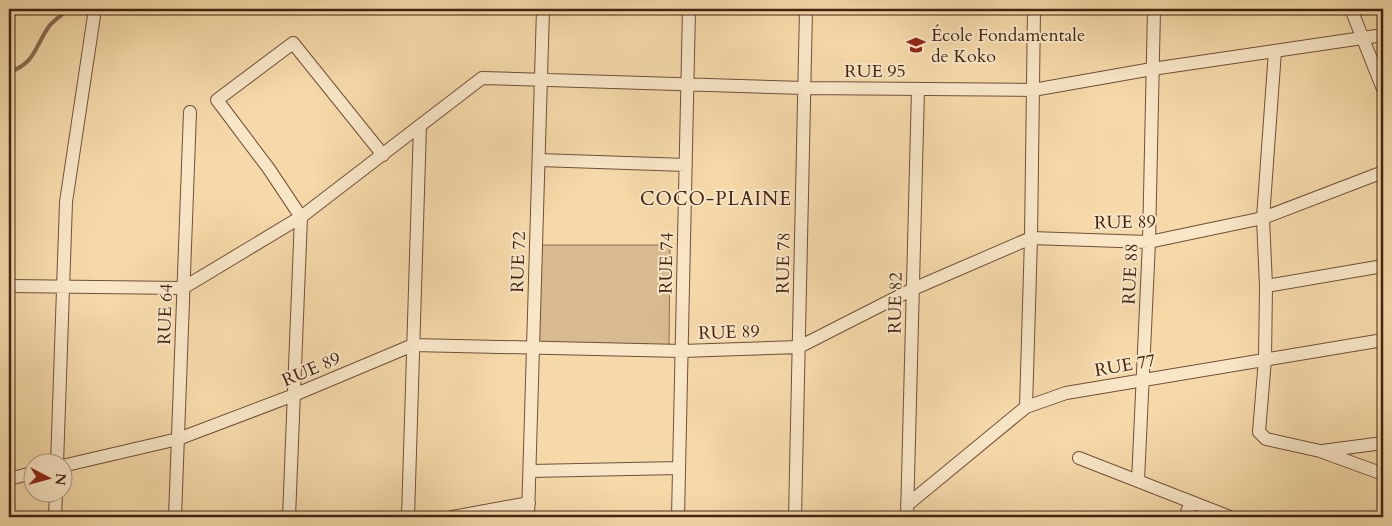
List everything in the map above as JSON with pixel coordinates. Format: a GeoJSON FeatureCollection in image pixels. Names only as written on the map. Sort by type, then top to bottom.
{"type":"FeatureCollection","features":[{"type":"Feature","properties":{"kind":"street","name":"RUE 72"},"geometry":{"type":"LineString","coordinates":[[528,517],[543,9]]}},
{"type":"Feature","properties":{"kind":"street","name":"RUE 74"},"geometry":{"type":"LineString","coordinates":[[678,517],[689,9]]}},
{"type":"Feature","properties":{"kind":"street","name":"RUE 78"},"geometry":{"type":"LineString","coordinates":[[795,517],[806,9]]}},
{"type":"Feature","properties":{"kind":"street"},"geometry":{"type":"LineString","coordinates":[[1026,407],[1031,238],[1034,9]]}},
{"type":"Feature","properties":{"kind":"street","name":"RUE 88"},"geometry":{"type":"LineString","coordinates":[[1138,481],[1149,242],[1154,9]]}},
{"type":"Feature","properties":{"kind":"street"},"geometry":{"type":"LineString","coordinates":[[1351,9],[1383,89]]}},
{"type":"Feature","properties":{"kind":"street"},"geometry":{"type":"LineString","coordinates":[[57,454],[66,202],[95,10]]}},
{"type":"Feature","properties":{"kind":"street","name":"RUE 95"},"geometry":{"type":"LineString","coordinates":[[420,126],[482,78],[804,88],[1033,90],[1383,35]]}},
{"type":"Feature","properties":{"kind":"street"},"geometry":{"type":"LineString","coordinates":[[289,517],[301,217],[269,169],[216,100],[293,42],[383,155]]}},
{"type":"Feature","properties":{"kind":"street"},"geometry":{"type":"LineString","coordinates":[[1275,51],[1263,218],[1266,286],[1265,359],[1259,432],[1266,439],[1320,451],[1383,474]]}},
{"type":"Feature","properties":{"kind":"street","name":"RUE 82"},"geometry":{"type":"LineString","coordinates":[[907,511],[918,89]]}},
{"type":"Feature","properties":{"kind":"street","name":"RUE 64"},"geometry":{"type":"LineString","coordinates":[[175,517],[190,112]]}},
{"type":"Feature","properties":{"kind":"street"},"geometry":{"type":"LineString","coordinates":[[9,286],[183,288],[301,217],[420,126]]}},
{"type":"Feature","properties":{"kind":"street"},"geometry":{"type":"LineString","coordinates":[[408,517],[420,126]]}},
{"type":"Feature","properties":{"kind":"street"},"geometry":{"type":"LineString","coordinates":[[539,160],[686,165]]}},
{"type":"Feature","properties":{"kind":"street","name":"RUE 89"},"geometry":{"type":"LineString","coordinates":[[72,464],[178,439],[294,395],[413,345],[682,351],[799,347],[913,289],[1031,238],[1149,242],[1263,218],[1383,172]]}},
{"type":"Feature","properties":{"kind":"street"},"geometry":{"type":"LineString","coordinates":[[1266,286],[1383,266]]}},
{"type":"Feature","properties":{"kind":"street","name":"RUE 77"},"geometry":{"type":"LineString","coordinates":[[907,511],[1026,407],[1066,393],[1383,340]]}},
{"type":"Feature","properties":{"kind":"street"},"geometry":{"type":"LineString","coordinates":[[1320,451],[1383,443]]}},
{"type":"Feature","properties":{"kind":"street"},"geometry":{"type":"LineString","coordinates":[[1079,458],[1230,517]]}},
{"type":"Feature","properties":{"kind":"street"},"geometry":{"type":"LineString","coordinates":[[530,471],[679,468]]}},
{"type":"Feature","properties":{"kind":"street"},"geometry":{"type":"LineString","coordinates":[[9,479],[22,476]]}},
{"type":"Feature","properties":{"kind":"street"},"geometry":{"type":"LineString","coordinates":[[1185,517],[1191,502]]}},
{"type":"Feature","properties":{"kind":"street"},"geometry":{"type":"LineString","coordinates":[[452,517],[529,503]]}},
{"type":"Feature","properties":{"kind":"street"},"geometry":{"type":"LineString","coordinates":[[55,517],[56,504]]}},
{"type":"Feature","properties":{"kind":"shaded area"},"geometry":{"type":"Polygon","coordinates":[[[539,245],[670,245],[669,350],[539,350],[539,245]]]}},
{"type":"Feature","properties":{"kind":"waterway"},"geometry":{"type":"LineString","coordinates":[[9,72],[25,64],[50,25],[68,9]]}},
{"type":"Feature","properties":{"kind":"place","name":"École Fondamentale de Koko"},"geometry":{"type":"Point","coordinates":[916,45]}},
{"type":"Feature","properties":{"kind":"district","name":"COCO-PLAINE"},"geometry":{"type":"Point","coordinates":[716,198]}}]}
